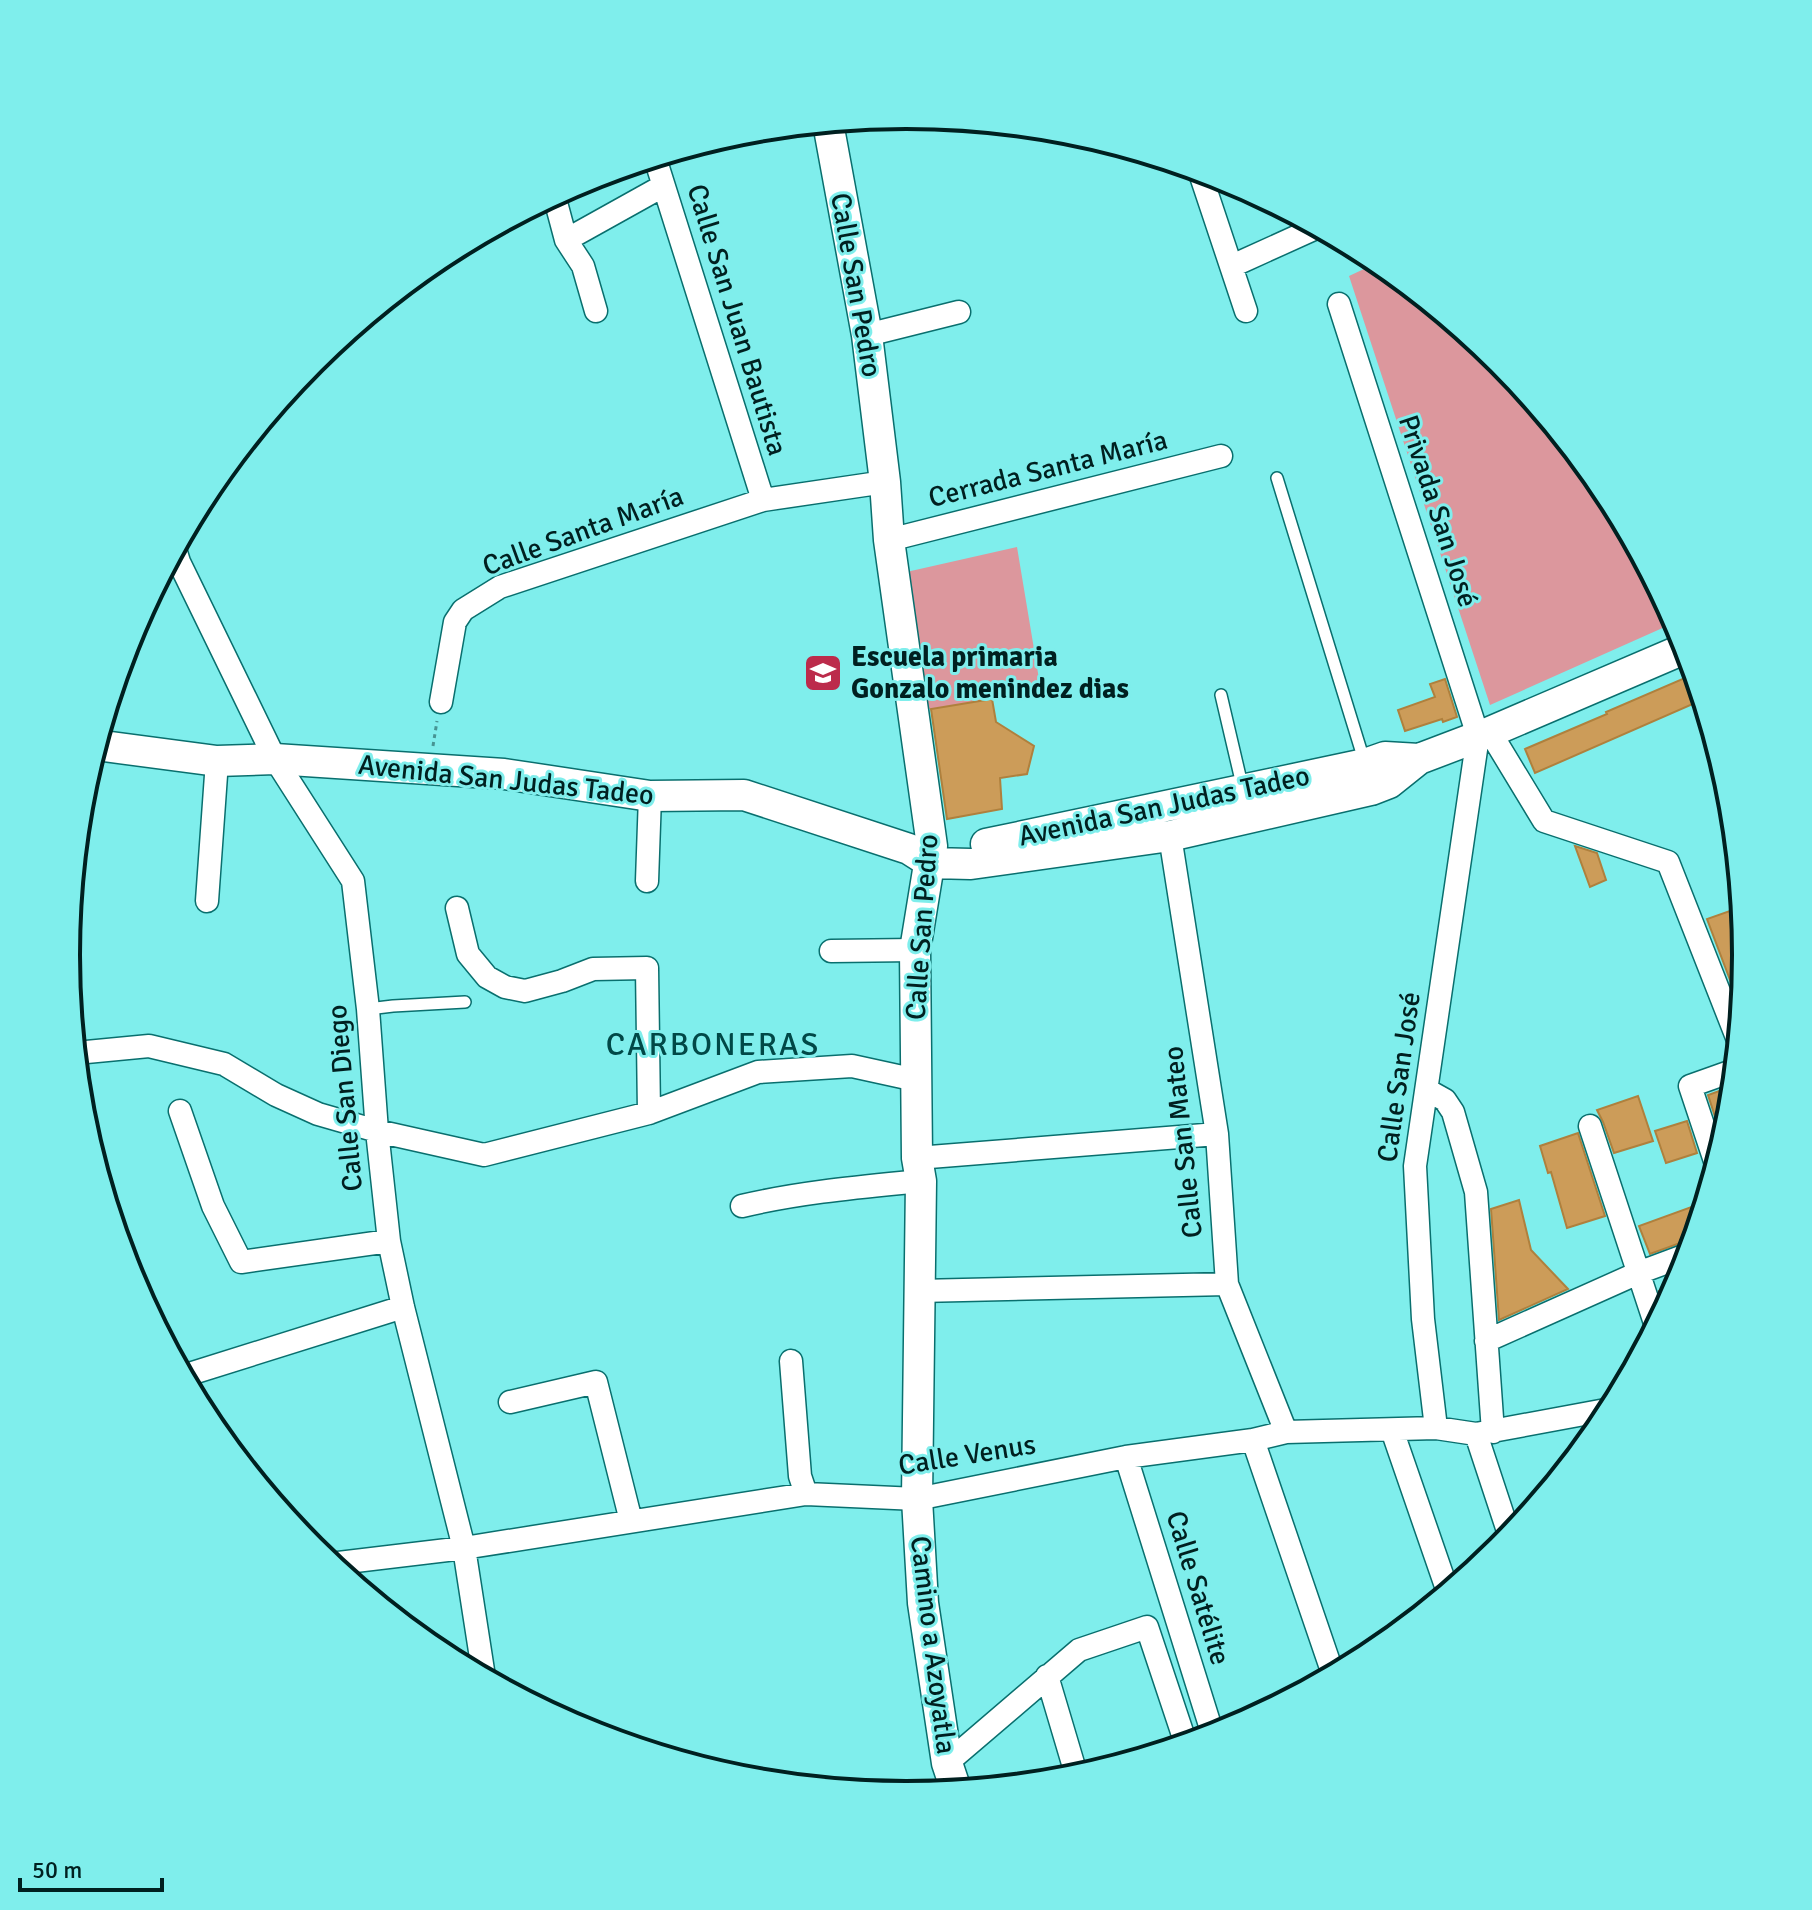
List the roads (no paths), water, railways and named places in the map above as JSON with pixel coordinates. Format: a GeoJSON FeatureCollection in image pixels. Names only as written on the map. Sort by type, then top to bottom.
{"type":"FeatureCollection","features":[{"type":"Feature","properties":{"kind":"street","name":"Calle San Pedro"},"geometry":{"type":"LineString","coordinates":[[830,133],[867,335],[924,853],[915,950],[919,1170],[917,1499]]}},
{"type":"Feature","properties":{"kind":"street","name":"Calle San Juan Bautista"},"geometry":{"type":"LineString","coordinates":[[658,168],[763,500]]}},
{"type":"Feature","properties":{"kind":"street"},"geometry":{"type":"LineString","coordinates":[[1204,185],[1246,311]]}},
{"type":"Feature","properties":{"kind":"street"},"geometry":{"type":"LineString","coordinates":[[566,240],[663,186]]}},
{"type":"Feature","properties":{"kind":"street"},"geometry":{"type":"LineString","coordinates":[[557,207],[566,240],[583,266],[596,311]]}},
{"type":"Feature","properties":{"kind":"street"},"geometry":{"type":"LineString","coordinates":[[1232,266],[1305,233]]}},
{"type":"Feature","properties":{"kind":"street","name":"Privada San José"},"geometry":{"type":"LineString","coordinates":[[1339,304],[1484,734]]}},
{"type":"Feature","properties":{"kind":"street"},"geometry":{"type":"LineString","coordinates":[[867,335],[959,312]]}},
{"type":"Feature","properties":{"kind":"street","name":"Cerrada Santa María"},"geometry":{"type":"LineString","coordinates":[[889,540],[1221,456]]}},
{"type":"Feature","properties":{"kind":"street","name":"Calle Santa María"},"geometry":{"type":"LineString","coordinates":[[441,702],[455,622],[463,610],[500,587],[763,500],[885,482]]}},
{"type":"Feature","properties":{"kind":"street","name":"Calle San Diego"},"geometry":{"type":"LineString","coordinates":[[180,563],[275,759],[353,881],[389,1241],[464,1548],[482,1663]]}},
{"type":"Feature","properties":{"kind":"street","name":"Avenida San Judas Tadeo"},"geometry":{"type":"LineString","coordinates":[[107,746],[217,761],[275,759],[504,774],[650,796],[744,795],[924,853],[971,864],[1170,836],[1368,777],[1385,757],[1419,759],[1674,653]]}},
{"type":"Feature","properties":{"kind":"street"},"geometry":{"type":"LineString","coordinates":[[1484,734],[1544,821],[1668,862],[1729,1018]]}},
{"type":"Feature","properties":{"kind":"street","name":"Calle San José"},"geometry":{"type":"LineString","coordinates":[[1436,1428],[1423,1319],[1415,1166],[1484,734]]}},
{"type":"Feature","properties":{"kind":"street"},"geometry":{"type":"LineString","coordinates":[[207,901],[217,761]]}},
{"type":"Feature","properties":{"kind":"street","name":"Avenida San Judas Tadeo"},"geometry":{"type":"LineString","coordinates":[[924,853],[972,847],[1243,790],[1368,777]]}},
{"type":"Feature","properties":{"kind":"street"},"geometry":{"type":"LineString","coordinates":[[647,881],[650,796]]}},
{"type":"Feature","properties":{"kind":"street","name":"Calle San Mateo"},"geometry":{"type":"LineString","coordinates":[[1170,836],[1217,1134],[1227,1284],[1286,1432]]}},
{"type":"Feature","properties":{"kind":"street"},"geometry":{"type":"LineString","coordinates":[[457,908],[468,954],[487,977],[505,987],[525,991],[593,969],[647,968],[649,1113]]}},
{"type":"Feature","properties":{"kind":"street"},"geometry":{"type":"LineString","coordinates":[[831,951],[915,950]]}},
{"type":"Feature","properties":{"kind":"street"},"geometry":{"type":"LineString","coordinates":[[86,1052],[149,1046],[224,1064],[276,1095],[318,1114],[484,1155],[649,1113],[758,1072],[852,1066],[916,1080]]}},
{"type":"Feature","properties":{"kind":"street"},"geometry":{"type":"LineString","coordinates":[[1710,1145],[1690,1086],[1723,1074]]}},
{"type":"Feature","properties":{"kind":"street"},"geometry":{"type":"LineString","coordinates":[[1427,1090],[1445,1100],[1453,1112],[1476,1192],[1486,1341],[1484,1433],[1506,1522]]}},
{"type":"Feature","properties":{"kind":"street"},"geometry":{"type":"LineString","coordinates":[[180,1111],[213,1206],[241,1262],[389,1241]]}},
{"type":"Feature","properties":{"kind":"street"},"geometry":{"type":"LineString","coordinates":[[1590,1126],[1651,1311]]}},
{"type":"Feature","properties":{"kind":"street"},"geometry":{"type":"LineString","coordinates":[[742,1206],[919,1170],[1217,1134]]}},
{"type":"Feature","properties":{"kind":"street"},"geometry":{"type":"LineString","coordinates":[[1486,1341],[1673,1260]]}},
{"type":"Feature","properties":{"kind":"street"},"geometry":{"type":"LineString","coordinates":[[919,1291],[1227,1284]]}},
{"type":"Feature","properties":{"kind":"street"},"geometry":{"type":"LineString","coordinates":[[194,1373],[403,1307]]}},
{"type":"Feature","properties":{"kind":"street"},"geometry":{"type":"LineString","coordinates":[[791,1361],[800,1476],[806,1494]]}},
{"type":"Feature","properties":{"kind":"street"},"geometry":{"type":"LineString","coordinates":[[510,1402],[596,1382],[631,1521]]}},
{"type":"Feature","properties":{"kind":"street","name":"Calle Venus"},"geometry":{"type":"LineString","coordinates":[[346,1562],[464,1548],[806,1494],[917,1499],[1126,1457],[1253,1440],[1286,1432],[1436,1428],[1484,1433],[1594,1412]]}},
{"type":"Feature","properties":{"kind":"street"},"geometry":{"type":"LineString","coordinates":[[1392,1430],[1444,1581]]}},
{"type":"Feature","properties":{"kind":"street"},"geometry":{"type":"LineString","coordinates":[[1253,1440],[1329,1664]]}},
{"type":"Feature","properties":{"kind":"street","name":"Calle Satélite"},"geometry":{"type":"LineString","coordinates":[[1126,1457],[1209,1723]]}},
{"type":"Feature","properties":{"kind":"street","name":"Camino a Azoyatla"},"geometry":{"type":"LineString","coordinates":[[917,1499],[923,1603],[952,1777]]}},
{"type":"Feature","properties":{"kind":"street"},"geometry":{"type":"LineString","coordinates":[[952,1777],[1047,1676],[1079,1650],[1147,1627],[1182,1733]]}},
{"type":"Feature","properties":{"kind":"street"},"geometry":{"type":"LineString","coordinates":[[1047,1676],[1073,1764]]}},
{"type":"Feature","properties":{"kind":"lane"},"geometry":{"type":"LineString","coordinates":[[1277,478],[1368,777]]}},
{"type":"Feature","properties":{"kind":"lane"},"geometry":{"type":"LineString","coordinates":[[1221,695],[1243,790]]}},
{"type":"Feature","properties":{"kind":"lane"},"geometry":{"type":"LineString","coordinates":[[368,1009],[465,1002]]}},
{"type":"Feature","properties":{"kind":"place","name":"Escuela primaria Gonzalo menindez dias"},"geometry":{"type":"Point","coordinates":[823,673]}},
{"type":"Feature","properties":{"kind":"district","name":"CARBONERAS"},"geometry":{"type":"Point","coordinates":[713,1044]}}]}
